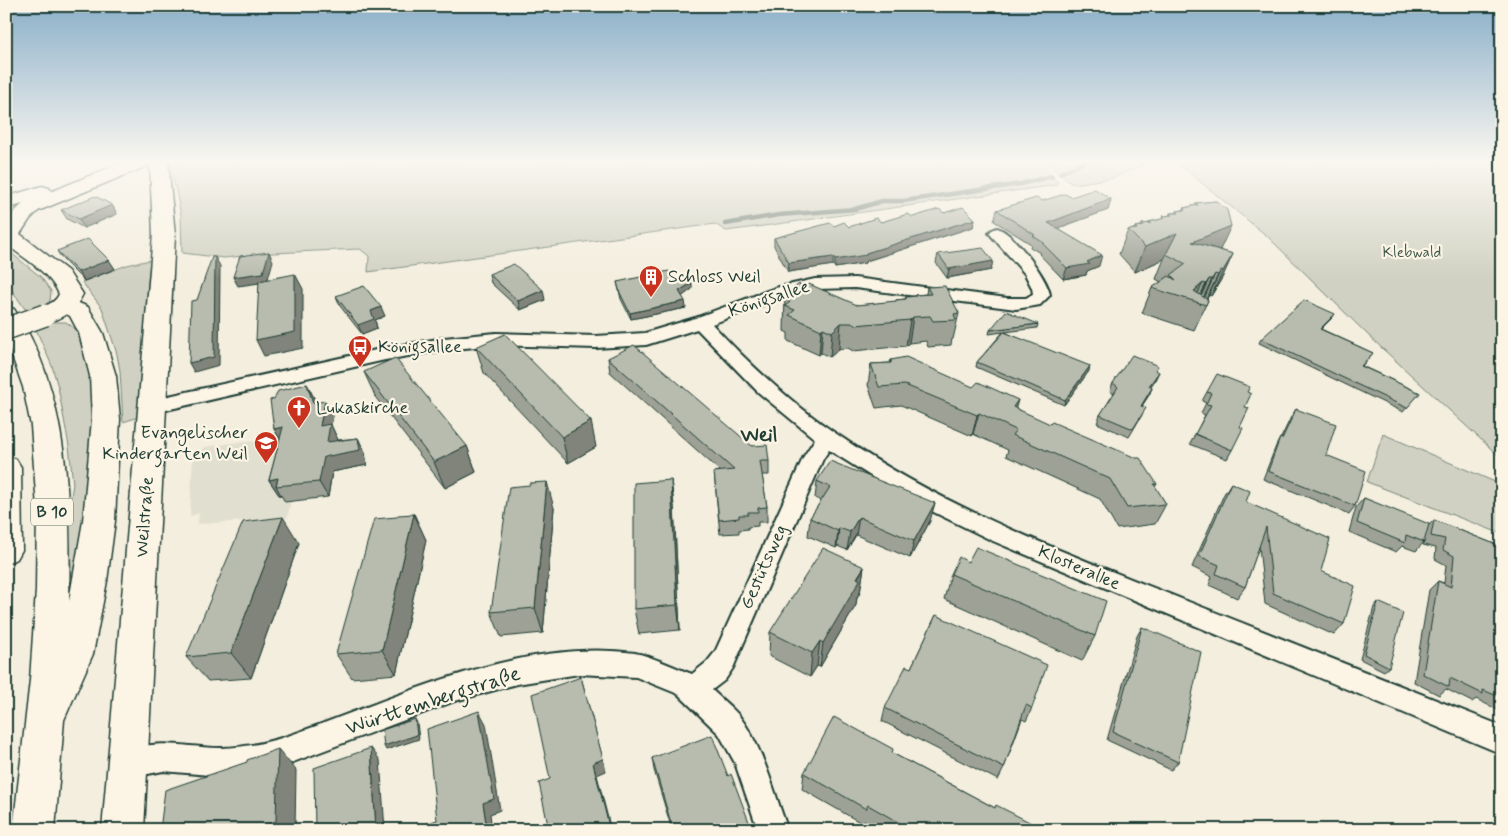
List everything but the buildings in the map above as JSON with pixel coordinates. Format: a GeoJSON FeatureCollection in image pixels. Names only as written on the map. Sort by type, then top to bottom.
{"type":"FeatureCollection","features":[{"type":"Feature","properties":{"kind":"main road"},"geometry":{"type":"LineString","coordinates":[[6,212],[26,201]]}},
{"type":"Feature","properties":{"kind":"main road"},"geometry":{"type":"LineString","coordinates":[[45,201],[31,207],[22,215],[8,234],[44,263],[65,284],[70,294],[55,310]]}},
{"type":"Feature","properties":{"kind":"main road"},"geometry":{"type":"LineString","coordinates":[[157,201],[161,204]]}},
{"type":"Feature","properties":{"kind":"main road","name":"Weilstraße"},"geometry":{"type":"LineString","coordinates":[[123,830],[164,235],[161,204]]}},
{"type":"Feature","properties":{"kind":"main road"},"geometry":{"type":"LineString","coordinates":[[6,329],[55,310],[77,309],[83,316],[96,348],[105,393],[106,428],[99,521],[75,654],[47,718]]}},
{"type":"Feature","properties":{"kind":"main road","name":"B 10"},"geometry":{"type":"LineString","coordinates":[[6,314],[30,364],[39,397],[50,477],[52,584],[47,718],[34,830]]}},
{"type":"Feature","properties":{"kind":"main road","name":"B 10"},"geometry":{"type":"LineString","coordinates":[[6,467],[6,550]]}},
{"type":"Feature","properties":{"kind":"street","name":"Königsallee"},"geometry":{"type":"LineString","coordinates":[[153,406],[424,347],[496,339],[596,342],[632,341],[656,336],[701,322],[781,292],[826,282],[1007,303],[1025,303],[1037,300],[1042,296],[1041,288],[1027,266],[997,233]]}},
{"type":"Feature","properties":{"kind":"street","name":"Klosterallee"},"geometry":{"type":"LineString","coordinates":[[701,322],[734,358],[766,388],[827,438],[901,485],[1034,549],[1502,740]]}},
{"type":"Feature","properties":{"kind":"street","name":"Gestütsweg"},"geometry":{"type":"LineString","coordinates":[[692,690],[716,671],[724,660],[814,456],[827,438]]}},
{"type":"Feature","properties":{"kind":"street","name":"Württembergstraße"},"geometry":{"type":"LineString","coordinates":[[128,764],[159,757],[220,762],[259,758],[288,750],[466,686],[543,667],[584,662],[632,664],[660,671],[692,690],[719,712],[736,735],[773,830]]}},
{"type":"Feature","properties":{"kind":"shaded area","name":"Evangelischer Kindergarten Weil"},"geometry":{"type":"Polygon","coordinates":[[[333,416],[328,441],[338,440],[335,457],[340,457],[338,471],[332,472],[328,497],[305,500],[306,497],[291,501],[287,518],[198,524],[199,513],[190,516],[193,456],[206,447],[245,441],[282,443],[319,418],[333,416]]]}},
{"type":"Feature","properties":{"kind":"green space"},"geometry":{"type":"Polygon","coordinates":[[[178,201],[942,201],[726,231],[715,224],[368,272],[369,256],[360,249],[273,253],[224,258],[182,253],[181,215],[178,201]]]}},
{"type":"Feature","properties":{"kind":"green space","name":"Klebwald"},"geometry":{"type":"Polygon","coordinates":[[[1224,201],[1502,201],[1502,459],[1370,337],[1267,236],[1224,201]]]}},
{"type":"Feature","properties":{"kind":"green space"},"geometry":{"type":"Polygon","coordinates":[[[6,249],[41,277],[51,291],[50,301],[28,313],[6,282],[6,249]]]}},
{"type":"Feature","properties":{"kind":"green space"},"geometry":{"type":"Polygon","coordinates":[[[150,260],[142,416],[123,422],[117,354],[102,308],[82,282],[127,265],[150,260]]]}},
{"type":"Feature","properties":{"kind":"green space"},"geometry":{"type":"Polygon","coordinates":[[[51,322],[66,322],[78,331],[84,347],[92,386],[93,469],[73,584],[68,514],[73,484],[69,446],[58,387],[52,366],[35,327],[51,322]]]}},
{"type":"Feature","properties":{"kind":"green space"},"geometry":{"type":"Polygon","coordinates":[[[1383,434],[1502,485],[1502,534],[1367,482],[1383,434]]]}},
{"type":"Feature","properties":{"kind":"waterway"},"geometry":{"type":"LineString","coordinates":[[725,224],[779,215],[855,209],[882,201]]}},
{"type":"Feature","properties":{"kind":"place","name":"Schloss Weil"},"geometry":{"type":"Point","coordinates":[651,298]}},
{"type":"Feature","properties":{"kind":"place","name":"Königsallee"},"geometry":{"type":"Point","coordinates":[360,368]}},
{"type":"Feature","properties":{"kind":"place","name":"Lukaskirche"},"geometry":{"type":"Point","coordinates":[299,429]}},
{"type":"Feature","properties":{"kind":"place","name":"Evangelischer Kindergarten Weil"},"geometry":{"type":"Point","coordinates":[266,464]}},
{"type":"Feature","properties":{"kind":"district","name":"Weil"},"geometry":{"type":"Point","coordinates":[759,435]}}]}
